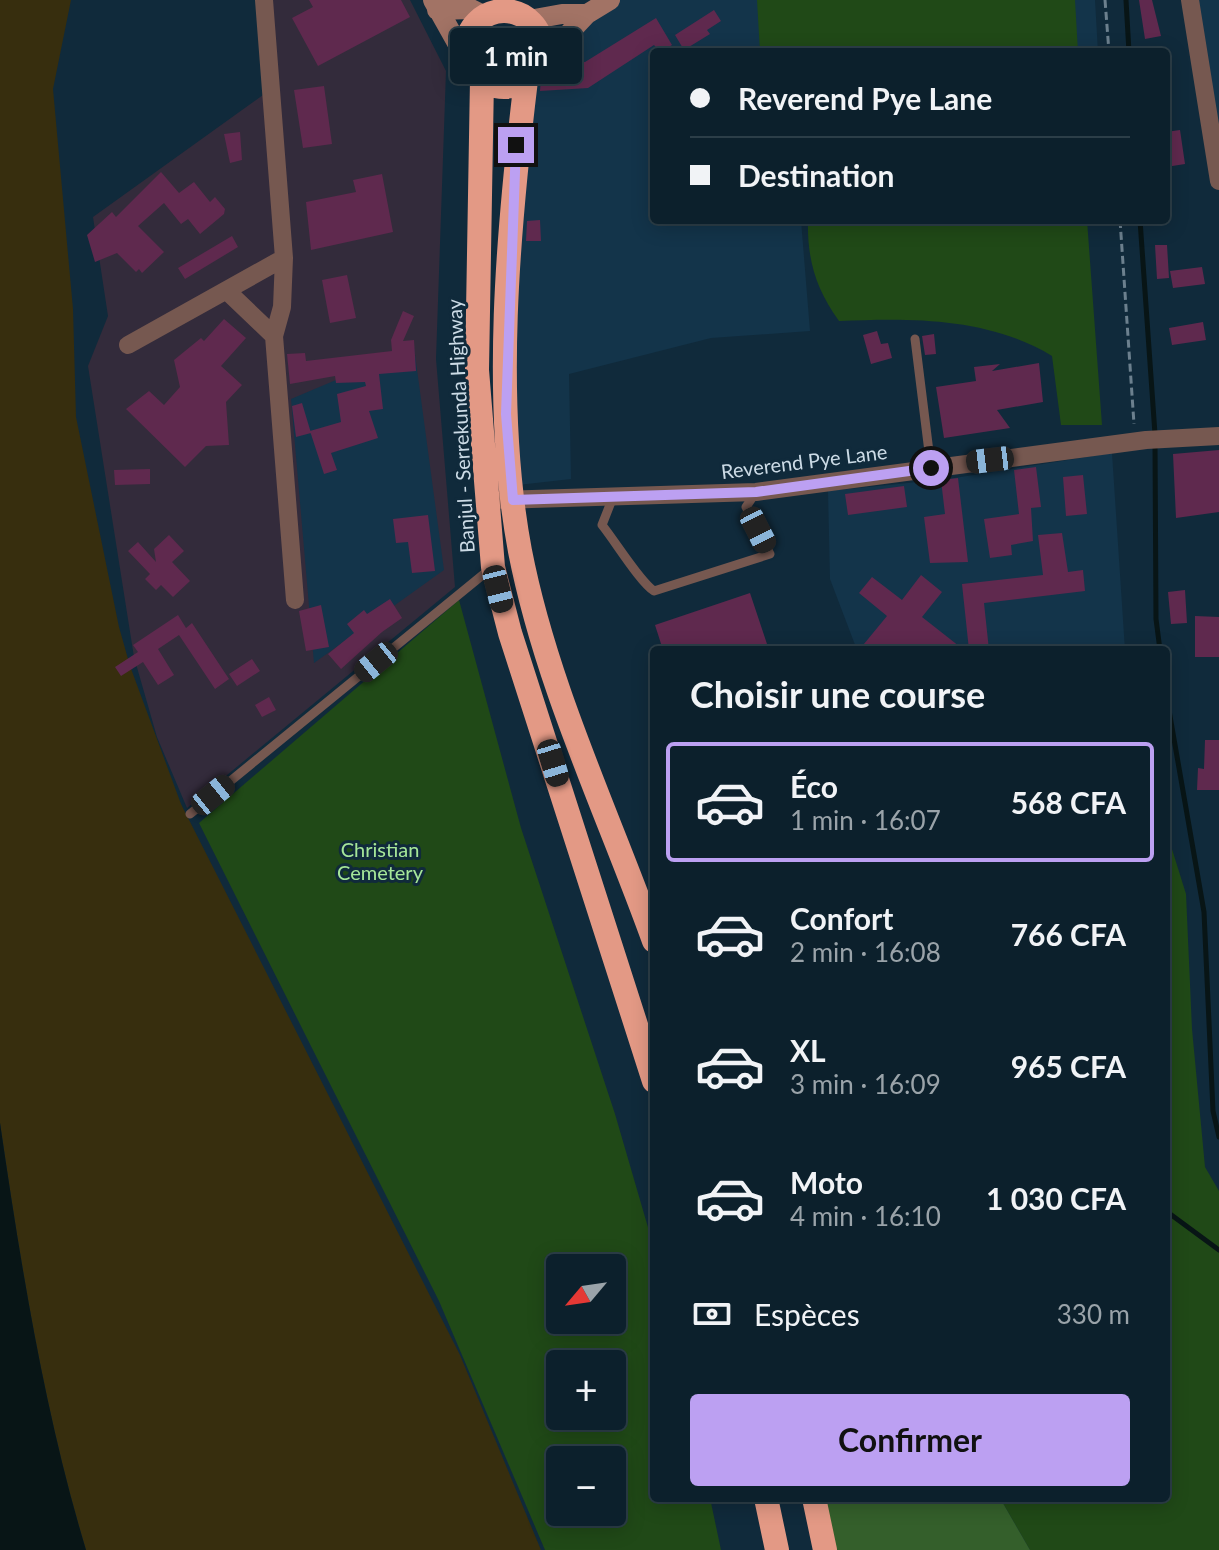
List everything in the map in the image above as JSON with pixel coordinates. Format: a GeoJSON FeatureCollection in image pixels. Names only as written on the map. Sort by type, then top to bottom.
{"type":"FeatureCollection","features":[{"type":"Feature","properties":{"kind":"highway"},"geometry":{"type":"LineString","coordinates":[[532,72],[512,86],[496,86],[476,72],[467,44],[470,33],[510,10],[541,41],[516,145],[506,414],[513,500],[521,554],[563,700],[650,930]]}},
{"type":"Feature","properties":{"kind":"highway","name":"Banjul - Serrekunda Highway"},"geometry":{"type":"LineString","coordinates":[[476,72],[476,287],[485,500],[493,567],[510,633],[650,1069]]}},
{"type":"Feature","properties":{"kind":"highway"},"geometry":{"type":"LineString","coordinates":[[584,866],[620,847]]}},
{"type":"Feature","properties":{"kind":"highway"},"geometry":{"type":"LineString","coordinates":[[767,1502],[777,1550]]}},
{"type":"Feature","properties":{"kind":"highway"},"geometry":{"type":"LineString","coordinates":[[815,1502],[825,1550]]}},
{"type":"Feature","properties":{"kind":"street"},"geometry":{"type":"LineString","coordinates":[[264,0],[284,258],[282,307],[274,336],[295,600]]}},
{"type":"Feature","properties":{"kind":"street"},"geometry":{"type":"LineString","coordinates":[[532,72],[587,14],[610,0]]}},
{"type":"Feature","properties":{"kind":"street"},"geometry":{"type":"LineString","coordinates":[[1190,0],[1219,181]]}},
{"type":"Feature","properties":{"kind":"street"},"geometry":{"type":"LineString","coordinates":[[435,5],[587,14]]}},
{"type":"Feature","properties":{"kind":"street"},"geometry":{"type":"LineString","coordinates":[[435,5],[476,72]]}},
{"type":"Feature","properties":{"kind":"street"},"geometry":{"type":"LineString","coordinates":[[128,345],[228,292],[284,258]]}},
{"type":"Feature","properties":{"kind":"street"},"geometry":{"type":"LineString","coordinates":[[228,292],[274,336]]}},
{"type":"Feature","properties":{"kind":"street","name":"Reverend Pye Lane"},"geometry":{"type":"LineString","coordinates":[[485,500],[756,492],[1141,441],[1219,436]]}},
{"type":"Feature","properties":{"kind":"lane"},"geometry":{"type":"LineString","coordinates":[[915,339],[931,468]]}},
{"type":"Feature","properties":{"kind":"lane"},"geometry":{"type":"LineString","coordinates":[[613,497],[602,525],[633,564],[643,584],[654,591],[770,554],[746,507],[756,492]]}},
{"type":"Feature","properties":{"kind":"lane"},"geometry":{"type":"LineString","coordinates":[[190,814],[493,567]]}},
{"type":"Feature","properties":{"kind":"path"},"geometry":{"type":"LineString","coordinates":[[1105,0],[1109,48]]}},
{"type":"Feature","properties":{"kind":"path"},"geometry":{"type":"LineString","coordinates":[[1120,224],[1141,441]]}},
{"type":"Feature","properties":{"kind":"shaded area"},"geometry":{"type":"Polygon","coordinates":[[[269,0],[410,0],[446,71],[436,359],[455,587],[187,808],[157,737],[134,657],[88,366],[108,316],[93,217],[270,90],[269,0]]]}},
{"type":"Feature","properties":{"kind":"shaded area"},"geometry":{"type":"Polygon","coordinates":[[[620,0],[1095,0],[1098,48],[650,48],[650,224],[801,224],[810,331],[711,338],[569,374],[571,479],[518,485],[511,294],[527,97],[546,62],[569,37],[620,0]]]}},
{"type":"Feature","properties":{"kind":"shaded area"},"geometry":{"type":"Polygon","coordinates":[[[1195,0],[1219,0],[1219,145],[1195,0]]]}},
{"type":"Feature","properties":{"kind":"shaded area"},"geometry":{"type":"Polygon","coordinates":[[[506,43],[515,47],[519,56],[515,65],[506,69],[497,65],[493,56],[497,47],[506,43]]]}},
{"type":"Feature","properties":{"kind":"shaded area"},"geometry":{"type":"Polygon","coordinates":[[[414,347],[444,570],[314,663],[291,399],[414,347]]]}},
{"type":"Feature","properties":{"kind":"shaded area"},"geometry":{"type":"Polygon","coordinates":[[[1112,453],[1125,646],[855,646],[830,579],[828,491],[948,479],[1112,453]]]}},
{"type":"Feature","properties":{"kind":"shaded area"},"geometry":{"type":"Polygon","coordinates":[[[0,1123],[25,1284],[46,1392],[86,1550],[0,1550],[0,1123]]]}},
{"type":"Feature","properties":{"kind":"green space"},"geometry":{"type":"Polygon","coordinates":[[[757,0],[1075,0],[1078,48],[760,48],[757,0]]]}},
{"type":"Feature","properties":{"kind":"green space"},"geometry":{"type":"Polygon","coordinates":[[[808,224],[1087,224],[1102,425],[1061,425],[1052,356],[1027,343],[975,327],[948,323],[921,320],[839,321],[814,274],[808,224]]]}},
{"type":"Feature","properties":{"kind":"green space","name":"Christian Cemetery"},"geometry":{"type":"Polygon","coordinates":[[[459,600],[521,828],[615,1114],[650,1234],[650,1502],[711,1502],[721,1550],[545,1550],[439,1301],[199,823],[459,600]]]}},
{"type":"Feature","properties":{"kind":"green space"},"geometry":{"type":"Polygon","coordinates":[[[1170,843],[1186,894],[1192,1029],[1205,1167],[1219,1191],[1219,1550],[1030,1550],[1002,1502],[1170,1502],[1170,843]]]}},
{"type":"Feature","properties":{"kind":"green space"},"geometry":{"type":"Polygon","coordinates":[[[821,1502],[1002,1502],[1030,1550],[832,1550],[821,1502]]]}},
{"type":"Feature","properties":{"kind":"sand"},"geometry":{"type":"Polygon","coordinates":[[[0,0],[71,0],[53,89],[73,309],[76,417],[119,627],[130,666],[181,804],[460,1355],[541,1550],[86,1550],[46,1392],[25,1284],[0,1123],[0,0]]]}},
{"type":"Feature","properties":{"kind":"building"},"geometry":{"type":"Polygon","coordinates":[[[309,0],[401,0],[410,17],[318,66],[292,18],[313,7],[309,0]]]}},
{"type":"Feature","properties":{"kind":"building"},"geometry":{"type":"Polygon","coordinates":[[[1139,0],[1152,0],[1161,36],[1145,39],[1139,0]]]}},
{"type":"Feature","properties":{"kind":"building"},"geometry":{"type":"Polygon","coordinates":[[[714,10],[721,21],[707,30],[710,34],[687,48],[683,48],[675,35],[714,10]]]}},
{"type":"Feature","properties":{"kind":"building"},"geometry":{"type":"Polygon","coordinates":[[[656,18],[672,45],[657,48],[654,45],[588,88],[540,91],[541,78],[559,63],[585,62],[656,18]]]}},
{"type":"Feature","properties":{"kind":"building"},"geometry":{"type":"Polygon","coordinates":[[[324,86],[332,144],[303,148],[294,90],[324,86]]]}},
{"type":"Feature","properties":{"kind":"building"},"geometry":{"type":"Polygon","coordinates":[[[1180,130],[1185,164],[1170,166],[1170,131],[1180,130]]]}},
{"type":"Feature","properties":{"kind":"building"},"geometry":{"type":"Polygon","coordinates":[[[240,132],[242,160],[230,163],[224,134],[240,132]]]}},
{"type":"Feature","properties":{"kind":"building"},"geometry":{"type":"Polygon","coordinates":[[[161,172],[179,193],[194,182],[210,202],[215,197],[225,209],[224,214],[200,234],[188,219],[181,224],[164,203],[138,226],[164,252],[142,273],[139,269],[136,272],[117,253],[95,262],[87,235],[112,212],[116,217],[161,172]]]}},
{"type":"Feature","properties":{"kind":"building"},"geometry":{"type":"Polygon","coordinates":[[[382,174],[393,232],[311,250],[306,202],[356,192],[353,180],[382,174]]]}},
{"type":"Feature","properties":{"kind":"building"},"geometry":{"type":"Polygon","coordinates":[[[540,220],[541,241],[526,241],[527,221],[540,220]]]}},
{"type":"Feature","properties":{"kind":"building"},"geometry":{"type":"Polygon","coordinates":[[[232,236],[238,247],[185,279],[178,268],[232,236]]]}},
{"type":"Feature","properties":{"kind":"building"},"geometry":{"type":"Polygon","coordinates":[[[1155,245],[1167,245],[1169,278],[1157,279],[1155,245]]]}},
{"type":"Feature","properties":{"kind":"building"},"geometry":{"type":"Polygon","coordinates":[[[1202,267],[1205,284],[1173,288],[1170,271],[1202,267]]]}},
{"type":"Feature","properties":{"kind":"building"},"geometry":{"type":"Polygon","coordinates":[[[347,275],[356,318],[330,323],[322,280],[347,275]]]}},
{"type":"Feature","properties":{"kind":"building"},"geometry":{"type":"Polygon","coordinates":[[[403,311],[414,316],[403,341],[414,340],[416,371],[379,374],[383,409],[369,411],[378,438],[331,453],[337,470],[324,474],[310,431],[341,422],[337,394],[366,386],[365,382],[336,383],[335,376],[290,384],[287,354],[305,353],[306,361],[392,351],[391,340],[403,311]]]}},
{"type":"Feature","properties":{"kind":"building"},"geometry":{"type":"Polygon","coordinates":[[[224,319],[246,338],[221,366],[242,385],[226,402],[229,445],[206,446],[185,467],[126,409],[149,391],[164,405],[180,387],[174,360],[201,338],[204,341],[224,319]]]}},
{"type":"Feature","properties":{"kind":"building"},"geometry":{"type":"Polygon","coordinates":[[[1203,322],[1206,340],[1172,345],[1169,328],[1203,322]]]}},
{"type":"Feature","properties":{"kind":"building"},"geometry":{"type":"Polygon","coordinates":[[[877,331],[881,344],[888,343],[892,358],[871,364],[863,335],[877,331]]]}},
{"type":"Feature","properties":{"kind":"building"},"geometry":{"type":"Polygon","coordinates":[[[934,334],[936,354],[925,355],[922,336],[934,334]]]}},
{"type":"Feature","properties":{"kind":"building"},"geometry":{"type":"Polygon","coordinates":[[[1039,363],[1043,402],[997,410],[1010,428],[944,438],[936,387],[976,381],[974,367],[1000,364],[992,371],[1039,363]]]}},
{"type":"Feature","properties":{"kind":"building"},"geometry":{"type":"Polygon","coordinates":[[[302,403],[311,433],[296,437],[292,406],[302,403]]]}},
{"type":"Feature","properties":{"kind":"building"},"geometry":{"type":"Polygon","coordinates":[[[1219,450],[1219,512],[1176,518],[1173,454],[1219,450]]]}},
{"type":"Feature","properties":{"kind":"building"},"geometry":{"type":"Polygon","coordinates":[[[1036,467],[1041,507],[1031,508],[1033,541],[1011,545],[1012,555],[990,558],[984,519],[1019,514],[1014,470],[1036,467]]]}},
{"type":"Feature","properties":{"kind":"building"},"geometry":{"type":"Polygon","coordinates":[[[150,469],[150,484],[115,485],[114,470],[150,469]]]}},
{"type":"Feature","properties":{"kind":"building"},"geometry":{"type":"Polygon","coordinates":[[[1083,475],[1087,514],[1066,516],[1063,477],[1083,475]]]}},
{"type":"Feature","properties":{"kind":"building"},"geometry":{"type":"Polygon","coordinates":[[[958,478],[968,562],[930,563],[924,517],[945,514],[941,480],[958,478]]]}},
{"type":"Feature","properties":{"kind":"building"},"geometry":{"type":"Polygon","coordinates":[[[904,486],[907,507],[848,515],[845,494],[904,486]]]}},
{"type":"Feature","properties":{"kind":"building"},"geometry":{"type":"Polygon","coordinates":[[[428,515],[435,571],[412,573],[408,542],[396,543],[393,519],[428,515]]]}},
{"type":"Feature","properties":{"kind":"building"},"geometry":{"type":"Polygon","coordinates":[[[1062,533],[1068,572],[1083,570],[1085,591],[984,603],[989,646],[969,646],[962,584],[1043,575],[1038,535],[1062,533]]]}},
{"type":"Feature","properties":{"kind":"building"},"geometry":{"type":"Polygon","coordinates":[[[169,535],[184,551],[172,562],[190,581],[173,597],[161,585],[156,590],[145,579],[150,574],[128,551],[138,542],[156,562],[154,549],[169,535]]]}},
{"type":"Feature","properties":{"kind":"building"},"geometry":{"type":"Polygon","coordinates":[[[921,575],[942,592],[922,617],[959,646],[862,646],[887,616],[859,593],[872,577],[902,600],[921,575]]]}},
{"type":"Feature","properties":{"kind":"building"},"geometry":{"type":"Polygon","coordinates":[[[1185,590],[1187,623],[1171,624],[1168,592],[1185,590]]]}},
{"type":"Feature","properties":{"kind":"building"},"geometry":{"type":"Polygon","coordinates":[[[750,593],[768,646],[662,646],[655,625],[750,593]]]}},
{"type":"Feature","properties":{"kind":"building"},"geometry":{"type":"Polygon","coordinates":[[[390,599],[402,618],[341,669],[328,654],[354,633],[347,624],[364,610],[367,614],[390,599]]]}},
{"type":"Feature","properties":{"kind":"building"},"geometry":{"type":"Polygon","coordinates":[[[321,605],[329,647],[306,651],[299,611],[321,605]]]}},
{"type":"Feature","properties":{"kind":"building"},"geometry":{"type":"Polygon","coordinates":[[[178,615],[186,628],[192,623],[229,679],[215,689],[179,635],[158,649],[174,675],[158,685],[143,662],[121,676],[115,667],[138,652],[133,645],[178,615]]]}},
{"type":"Feature","properties":{"kind":"building"},"geometry":{"type":"Polygon","coordinates":[[[1195,616],[1219,617],[1219,657],[1195,657],[1195,616]]]}},
{"type":"Feature","properties":{"kind":"building"},"geometry":{"type":"Polygon","coordinates":[[[252,659],[260,671],[237,686],[229,674],[252,659]]]}},
{"type":"Feature","properties":{"kind":"building"},"geometry":{"type":"Polygon","coordinates":[[[269,697],[276,710],[262,717],[255,705],[269,697]]]}},
{"type":"Feature","properties":{"kind":"building"},"geometry":{"type":"Polygon","coordinates":[[[1205,740],[1219,740],[1219,790],[1197,790],[1198,768],[1204,769],[1205,740]]]}},
{"type":"Feature","properties":{"kind":"waterway"},"geometry":{"type":"LineString","coordinates":[[1126,0],[1129,48]]}},
{"type":"Feature","properties":{"kind":"waterway"},"geometry":{"type":"LineString","coordinates":[[1140,224],[1155,434]]}},
{"type":"Feature","properties":{"kind":"waterway"},"geometry":{"type":"LineString","coordinates":[[1155,444],[1156,619],[1159,646]]}},
{"type":"Feature","properties":{"kind":"waterway"},"geometry":{"type":"LineString","coordinates":[[1170,716],[1204,912],[1213,1111],[1219,1137]]}},
{"type":"Feature","properties":{"kind":"waterway"},"geometry":{"type":"LineString","coordinates":[[1170,1214],[1219,1250]]}},
{"type":"Feature","properties":{"kind":"route"},"geometry":{"type":"LineString","coordinates":[[516,145],[506,414],[513,500],[756,492],[931,468]]}}]}
